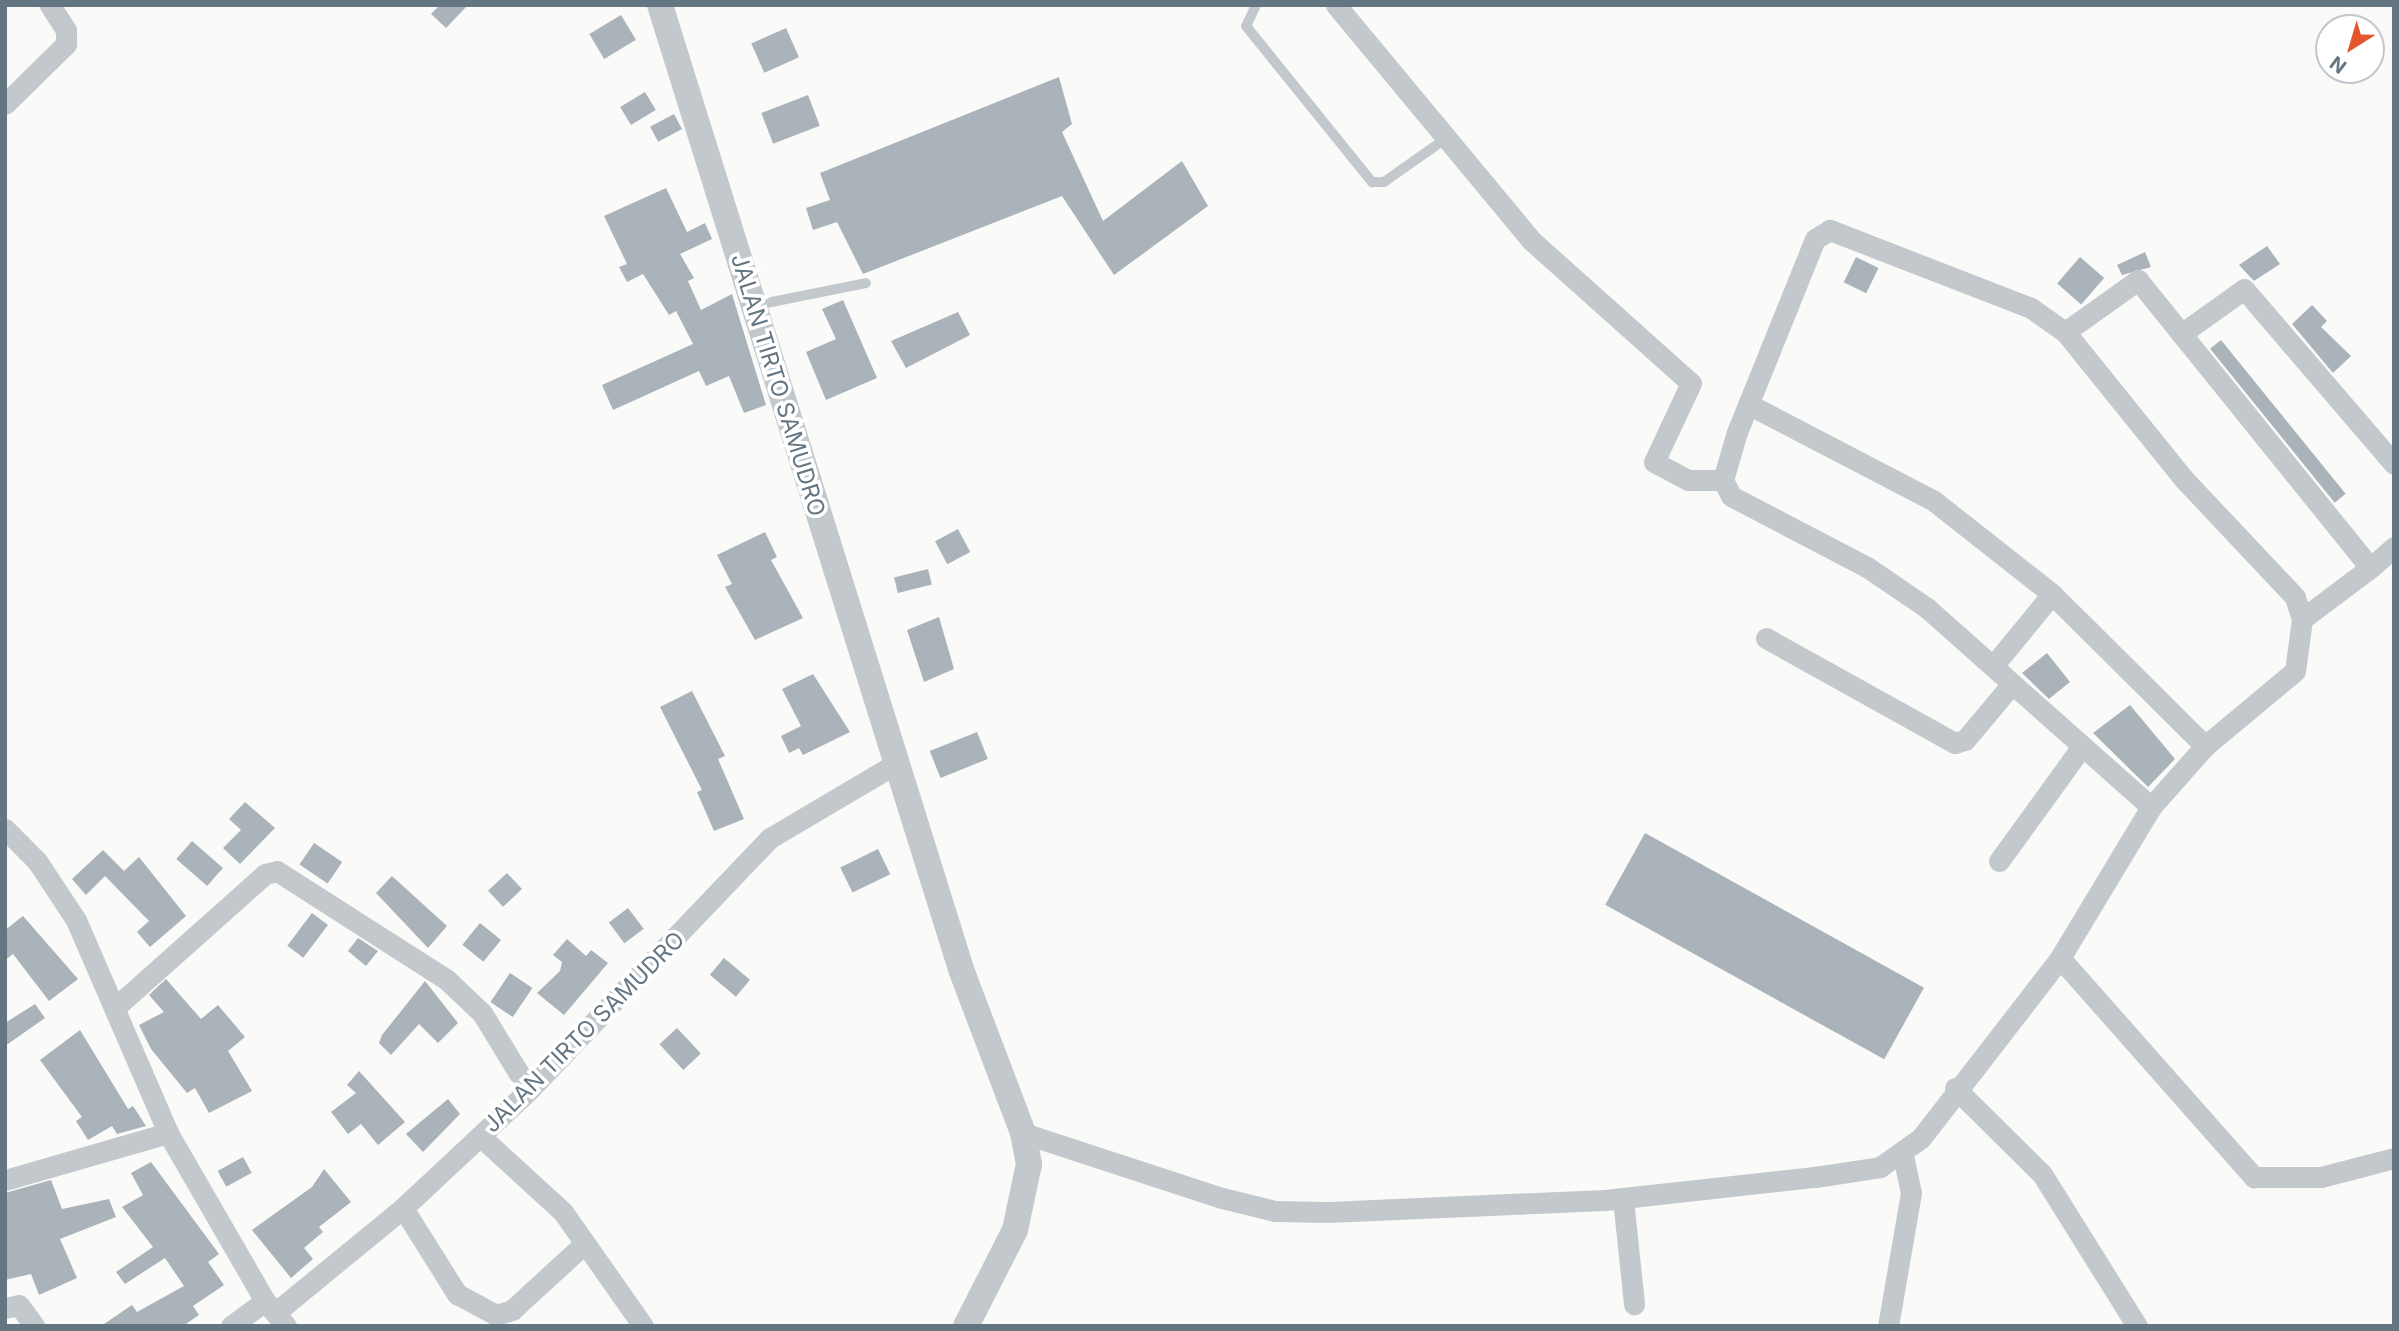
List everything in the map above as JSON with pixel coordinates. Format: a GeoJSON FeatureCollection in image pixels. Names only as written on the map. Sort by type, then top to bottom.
{"type":"FeatureCollection","features":[{"type":"Feature","properties":{"kind":"street"},"geometry":{"type":"LineString","coordinates":[[5,104],[66,44],[66,30],[50,5]]}},
{"type":"Feature","properties":{"kind":"street"},"geometry":{"type":"LineString","coordinates":[[1336,5],[1532,241],[1690,383],[1654,462],[1688,480],[1723,480]]}},
{"type":"Feature","properties":{"kind":"street","name":"JALAN TIRTO SAMUDRO"},"geometry":{"type":"LineString","coordinates":[[666,7],[753,306],[962,972],[1023,1133],[1029,1164],[1015,1230],[966,1326]]}},
{"type":"Feature","properties":{"kind":"street"},"geometry":{"type":"LineString","coordinates":[[1023,1133],[1275,1211],[1623,1199],[1880,1167],[1903,1155],[2060,958],[2151,807],[2205,746],[2295,671],[2302,619],[2295,597],[2183,478],[2065,332],[2031,308],[1830,230],[1815,239],[1748,404],[1723,480],[1731,496],[1887,580],[1993,666],[2080,749],[2151,807]]}},
{"type":"Feature","properties":{"kind":"street"},"geometry":{"type":"LineString","coordinates":[[2065,332],[2138,280],[2370,568]]}},
{"type":"Feature","properties":{"kind":"street"},"geometry":{"type":"LineString","coordinates":[[2181,334],[2244,289],[2394,464]]}},
{"type":"Feature","properties":{"kind":"street"},"geometry":{"type":"LineString","coordinates":[[1748,404],[1934,501],[2052,594],[2205,746]]}},
{"type":"Feature","properties":{"kind":"street"},"geometry":{"type":"LineString","coordinates":[[2302,619],[2394,547]]}},
{"type":"Feature","properties":{"kind":"street"},"geometry":{"type":"LineString","coordinates":[[1993,666],[2052,594]]}},
{"type":"Feature","properties":{"kind":"street"},"geometry":{"type":"LineString","coordinates":[[1766,638],[1955,743],[1965,740],[2011,684]]}},
{"type":"Feature","properties":{"kind":"street"},"geometry":{"type":"LineString","coordinates":[[2000,861],[2080,749]]}},
{"type":"Feature","properties":{"kind":"street","name":"JALAN TIRTO SAMUDRO"},"geometry":{"type":"LineString","coordinates":[[231,1326],[276,1313],[403,1209],[529,1090],[770,838],[897,763]]}},
{"type":"Feature","properties":{"kind":"street"},"geometry":{"type":"LineString","coordinates":[[5,829],[37,861],[76,920],[118,1005],[168,1133],[276,1313]]}},
{"type":"Feature","properties":{"kind":"street"},"geometry":{"type":"LineString","coordinates":[[118,1005],[265,874],[277,871],[446,979],[482,1013],[529,1090]]}},
{"type":"Feature","properties":{"kind":"street"},"geometry":{"type":"LineString","coordinates":[[2060,958],[2254,1177],[2321,1177],[2394,1158]]}},
{"type":"Feature","properties":{"kind":"street"},"geometry":{"type":"LineString","coordinates":[[1955,1088],[2042,1174],[2137,1326]]}},
{"type":"Feature","properties":{"kind":"street"},"geometry":{"type":"LineString","coordinates":[[5,1180],[168,1133]]}},
{"type":"Feature","properties":{"kind":"street"},"geometry":{"type":"LineString","coordinates":[[480,1136],[549,1197],[585,1242],[643,1326]]}},
{"type":"Feature","properties":{"kind":"street"},"geometry":{"type":"LineString","coordinates":[[1888,1326],[1911,1193],[1903,1155]]}},
{"type":"Feature","properties":{"kind":"street"},"geometry":{"type":"LineString","coordinates":[[2366,1165],[2394,1176]]}},
{"type":"Feature","properties":{"kind":"street"},"geometry":{"type":"LineString","coordinates":[[1623,1199],[1634,1304]]}},
{"type":"Feature","properties":{"kind":"street"},"geometry":{"type":"LineString","coordinates":[[403,1209],[457,1294],[496,1315],[512,1310],[585,1242]]}},
{"type":"Feature","properties":{"kind":"street"},"geometry":{"type":"LineString","coordinates":[[5,1308],[19,1305],[34,1326]]}},
{"type":"Feature","properties":{"kind":"lane"},"geometry":{"type":"LineString","coordinates":[[1256,5],[1246,26],[1372,182],[1384,182],[1448,137]]}},
{"type":"Feature","properties":{"kind":"lane"},"geometry":{"type":"LineString","coordinates":[[753,306],[866,283]]}},
{"type":"Feature","properties":{"kind":"building"},"geometry":{"type":"Polygon","coordinates":[[[440,5],[468,5],[446,28],[431,14],[440,5]]]}},
{"type":"Feature","properties":{"kind":"building"},"geometry":{"type":"Polygon","coordinates":[[[621,15],[636,40],[604,59],[589,34],[621,15]]]}},
{"type":"Feature","properties":{"kind":"building"},"geometry":{"type":"Polygon","coordinates":[[[786,28],[799,57],[764,73],[751,43],[786,28]]]}},
{"type":"Feature","properties":{"kind":"building"},"geometry":{"type":"Polygon","coordinates":[[[1059,77],[1072,124],[1062,132],[1103,221],[1182,161],[1208,206],[1114,275],[1062,196],[863,274],[837,222],[813,230],[806,208],[830,200],[820,173],[1059,77]]]}},
{"type":"Feature","properties":{"kind":"building"},"geometry":{"type":"Polygon","coordinates":[[[645,92],[656,110],[631,125],[620,107],[645,92]]]}},
{"type":"Feature","properties":{"kind":"building"},"geometry":{"type":"Polygon","coordinates":[[[808,95],[820,126],[773,144],[761,113],[808,95]]]}},
{"type":"Feature","properties":{"kind":"building"},"geometry":{"type":"Polygon","coordinates":[[[674,114],[682,129],[658,142],[650,127],[674,114]]]}},
{"type":"Feature","properties":{"kind":"building"},"geometry":{"type":"Polygon","coordinates":[[[666,188],[687,232],[705,223],[712,239],[680,254],[694,278],[688,281],[701,310],[732,294],[766,405],[744,413],[729,376],[706,386],[699,371],[613,410],[602,385],[693,344],[676,311],[669,315],[643,274],[627,282],[619,267],[627,264],[604,216],[666,188]]]}},
{"type":"Feature","properties":{"kind":"building"},"geometry":{"type":"Polygon","coordinates":[[[2267,246],[2280,264],[2254,281],[2239,265],[2267,246]]]}},
{"type":"Feature","properties":{"kind":"building"},"geometry":{"type":"Polygon","coordinates":[[[2145,252],[2151,267],[2122,275],[2117,265],[2145,252]]]}},
{"type":"Feature","properties":{"kind":"building"},"geometry":{"type":"Polygon","coordinates":[[[1856,257],[1878,268],[1866,293],[1844,282],[1856,257]]]}},
{"type":"Feature","properties":{"kind":"building"},"geometry":{"type":"Polygon","coordinates":[[[2080,257],[2104,278],[2081,304],[2057,283],[2080,257]]]}},
{"type":"Feature","properties":{"kind":"building"},"geometry":{"type":"Polygon","coordinates":[[[843,300],[877,378],[826,400],[806,352],[836,339],[822,309],[843,300]]]}},
{"type":"Feature","properties":{"kind":"building"},"geometry":{"type":"Polygon","coordinates":[[[2312,305],[2327,321],[2321,327],[2351,356],[2333,373],[2292,324],[2312,305]]]}},
{"type":"Feature","properties":{"kind":"building"},"geometry":{"type":"Polygon","coordinates":[[[958,312],[970,335],[906,368],[891,341],[958,312]]]}},
{"type":"Feature","properties":{"kind":"building"},"geometry":{"type":"Polygon","coordinates":[[[2221,340],[2346,494],[2335,503],[2210,349],[2221,340]]]}},
{"type":"Feature","properties":{"kind":"building"},"geometry":{"type":"Polygon","coordinates":[[[958,529],[970,552],[947,564],[935,541],[958,529]]]}},
{"type":"Feature","properties":{"kind":"building"},"geometry":{"type":"Polygon","coordinates":[[[765,532],[777,557],[771,560],[803,618],[755,640],[725,587],[732,584],[717,555],[765,532]]]}},
{"type":"Feature","properties":{"kind":"building"},"geometry":{"type":"Polygon","coordinates":[[[928,569],[932,585],[898,593],[894,577],[928,569]]]}},
{"type":"Feature","properties":{"kind":"building"},"geometry":{"type":"Polygon","coordinates":[[[939,617],[954,669],[924,682],[907,630],[939,617]]]}},
{"type":"Feature","properties":{"kind":"building"},"geometry":{"type":"Polygon","coordinates":[[[2047,653],[2070,682],[2049,699],[2022,673],[2047,653]]]}},
{"type":"Feature","properties":{"kind":"building"},"geometry":{"type":"Polygon","coordinates":[[[813,674],[850,732],[803,755],[799,748],[789,753],[781,736],[801,726],[782,689],[813,674]]]}},
{"type":"Feature","properties":{"kind":"building"},"geometry":{"type":"Polygon","coordinates":[[[692,691],[725,756],[718,759],[744,819],[714,831],[697,792],[702,790],[660,707],[692,691]]]}},
{"type":"Feature","properties":{"kind":"building"},"geometry":{"type":"Polygon","coordinates":[[[2130,705],[2175,759],[2148,787],[2093,733],[2130,705]]]}},
{"type":"Feature","properties":{"kind":"building"},"geometry":{"type":"Polygon","coordinates":[[[977,732],[988,759],[941,778],[930,751],[977,732]]]}},
{"type":"Feature","properties":{"kind":"building"},"geometry":{"type":"Polygon","coordinates":[[[245,802],[275,828],[240,864],[223,848],[241,830],[229,819],[245,802]]]}},
{"type":"Feature","properties":{"kind":"building"},"geometry":{"type":"Polygon","coordinates":[[[1645,833],[1924,988],[1884,1059],[1605,905],[1645,833]]]}},
{"type":"Feature","properties":{"kind":"building"},"geometry":{"type":"Polygon","coordinates":[[[192,841],[223,868],[207,886],[176,859],[192,841]]]}},
{"type":"Feature","properties":{"kind":"building"},"geometry":{"type":"Polygon","coordinates":[[[314,843],[342,862],[328,884],[299,865],[314,843]]]}},
{"type":"Feature","properties":{"kind":"building"},"geometry":{"type":"Polygon","coordinates":[[[878,849],[890,874],[853,893],[840,867],[878,849]]]}},
{"type":"Feature","properties":{"kind":"building"},"geometry":{"type":"Polygon","coordinates":[[[103,850],[124,871],[139,857],[186,916],[150,947],[137,932],[149,921],[105,876],[86,895],[72,879],[103,850]]]}},
{"type":"Feature","properties":{"kind":"building"},"geometry":{"type":"Polygon","coordinates":[[[507,873],[522,889],[503,907],[488,891],[507,873]]]}},
{"type":"Feature","properties":{"kind":"building"},"geometry":{"type":"Polygon","coordinates":[[[392,876],[447,926],[428,948],[376,893],[392,876]]]}},
{"type":"Feature","properties":{"kind":"building"},"geometry":{"type":"Polygon","coordinates":[[[628,908],[644,929],[624,943],[609,922],[628,908]]]}},
{"type":"Feature","properties":{"kind":"building"},"geometry":{"type":"Polygon","coordinates":[[[312,913],[328,925],[303,958],[287,946],[312,913]]]}},
{"type":"Feature","properties":{"kind":"building"},"geometry":{"type":"Polygon","coordinates":[[[23,916],[78,979],[49,1001],[13,954],[5,960],[5,930],[23,916]]]}},
{"type":"Feature","properties":{"kind":"building"},"geometry":{"type":"Polygon","coordinates":[[[480,923],[501,940],[483,962],[462,945],[480,923]]]}},
{"type":"Feature","properties":{"kind":"building"},"geometry":{"type":"Polygon","coordinates":[[[358,938],[378,951],[366,966],[348,951],[358,938]]]}},
{"type":"Feature","properties":{"kind":"building"},"geometry":{"type":"Polygon","coordinates":[[[567,939],[586,956],[591,950],[608,963],[564,1015],[537,993],[560,971],[562,962],[553,955],[567,939]]]}},
{"type":"Feature","properties":{"kind":"building"},"geometry":{"type":"Polygon","coordinates":[[[724,958],[750,980],[736,997],[710,975],[724,958]]]}},
{"type":"Feature","properties":{"kind":"building"},"geometry":{"type":"Polygon","coordinates":[[[510,973],[532,988],[513,1017],[490,1002],[510,973]]]}},
{"type":"Feature","properties":{"kind":"building"},"geometry":{"type":"Polygon","coordinates":[[[166,979],[201,1019],[218,1005],[245,1037],[228,1051],[252,1091],[209,1113],[195,1088],[187,1093],[151,1049],[139,1025],[164,1012],[149,995],[166,979]]]}},
{"type":"Feature","properties":{"kind":"building"},"geometry":{"type":"Polygon","coordinates":[[[425,981],[458,1023],[438,1043],[419,1024],[391,1055],[379,1043],[382,1035],[425,981]]]}},
{"type":"Feature","properties":{"kind":"building"},"geometry":{"type":"Polygon","coordinates":[[[35,1004],[45,1018],[5,1046],[5,1023],[35,1004]]]}},
{"type":"Feature","properties":{"kind":"building"},"geometry":{"type":"Polygon","coordinates":[[[677,1028],[701,1054],[683,1070],[659,1044],[677,1028]]]}},
{"type":"Feature","properties":{"kind":"building"},"geometry":{"type":"Polygon","coordinates":[[[80,1030],[128,1109],[133,1106],[146,1126],[117,1134],[112,1126],[88,1140],[76,1121],[82,1117],[40,1060],[80,1030]]]}},
{"type":"Feature","properties":{"kind":"building"},"geometry":{"type":"Polygon","coordinates":[[[359,1071],[405,1122],[378,1145],[361,1124],[348,1134],[331,1112],[356,1093],[347,1085],[359,1071]]]}},
{"type":"Feature","properties":{"kind":"building"},"geometry":{"type":"Polygon","coordinates":[[[448,1099],[460,1114],[423,1152],[406,1134],[448,1099]]]}},
{"type":"Feature","properties":{"kind":"building"},"geometry":{"type":"Polygon","coordinates":[[[243,1157],[252,1173],[226,1187],[218,1171],[243,1157]]]}},
{"type":"Feature","properties":{"kind":"building"},"geometry":{"type":"Polygon","coordinates":[[[151,1162],[219,1254],[208,1262],[224,1285],[193,1306],[199,1315],[183,1326],[101,1326],[132,1305],[137,1312],[184,1286],[165,1258],[125,1284],[116,1272],[153,1247],[122,1207],[143,1195],[131,1173],[151,1162]]]}},
{"type":"Feature","properties":{"kind":"building"},"geometry":{"type":"Polygon","coordinates":[[[324,1169],[351,1202],[319,1227],[323,1232],[304,1248],[313,1259],[291,1278],[252,1230],[312,1187],[324,1169]]]}},
{"type":"Feature","properties":{"kind":"building"},"geometry":{"type":"Polygon","coordinates":[[[51,1180],[62,1209],[109,1199],[116,1217],[60,1239],[77,1278],[39,1295],[31,1274],[5,1280],[5,1193],[51,1180]]]}}]}
